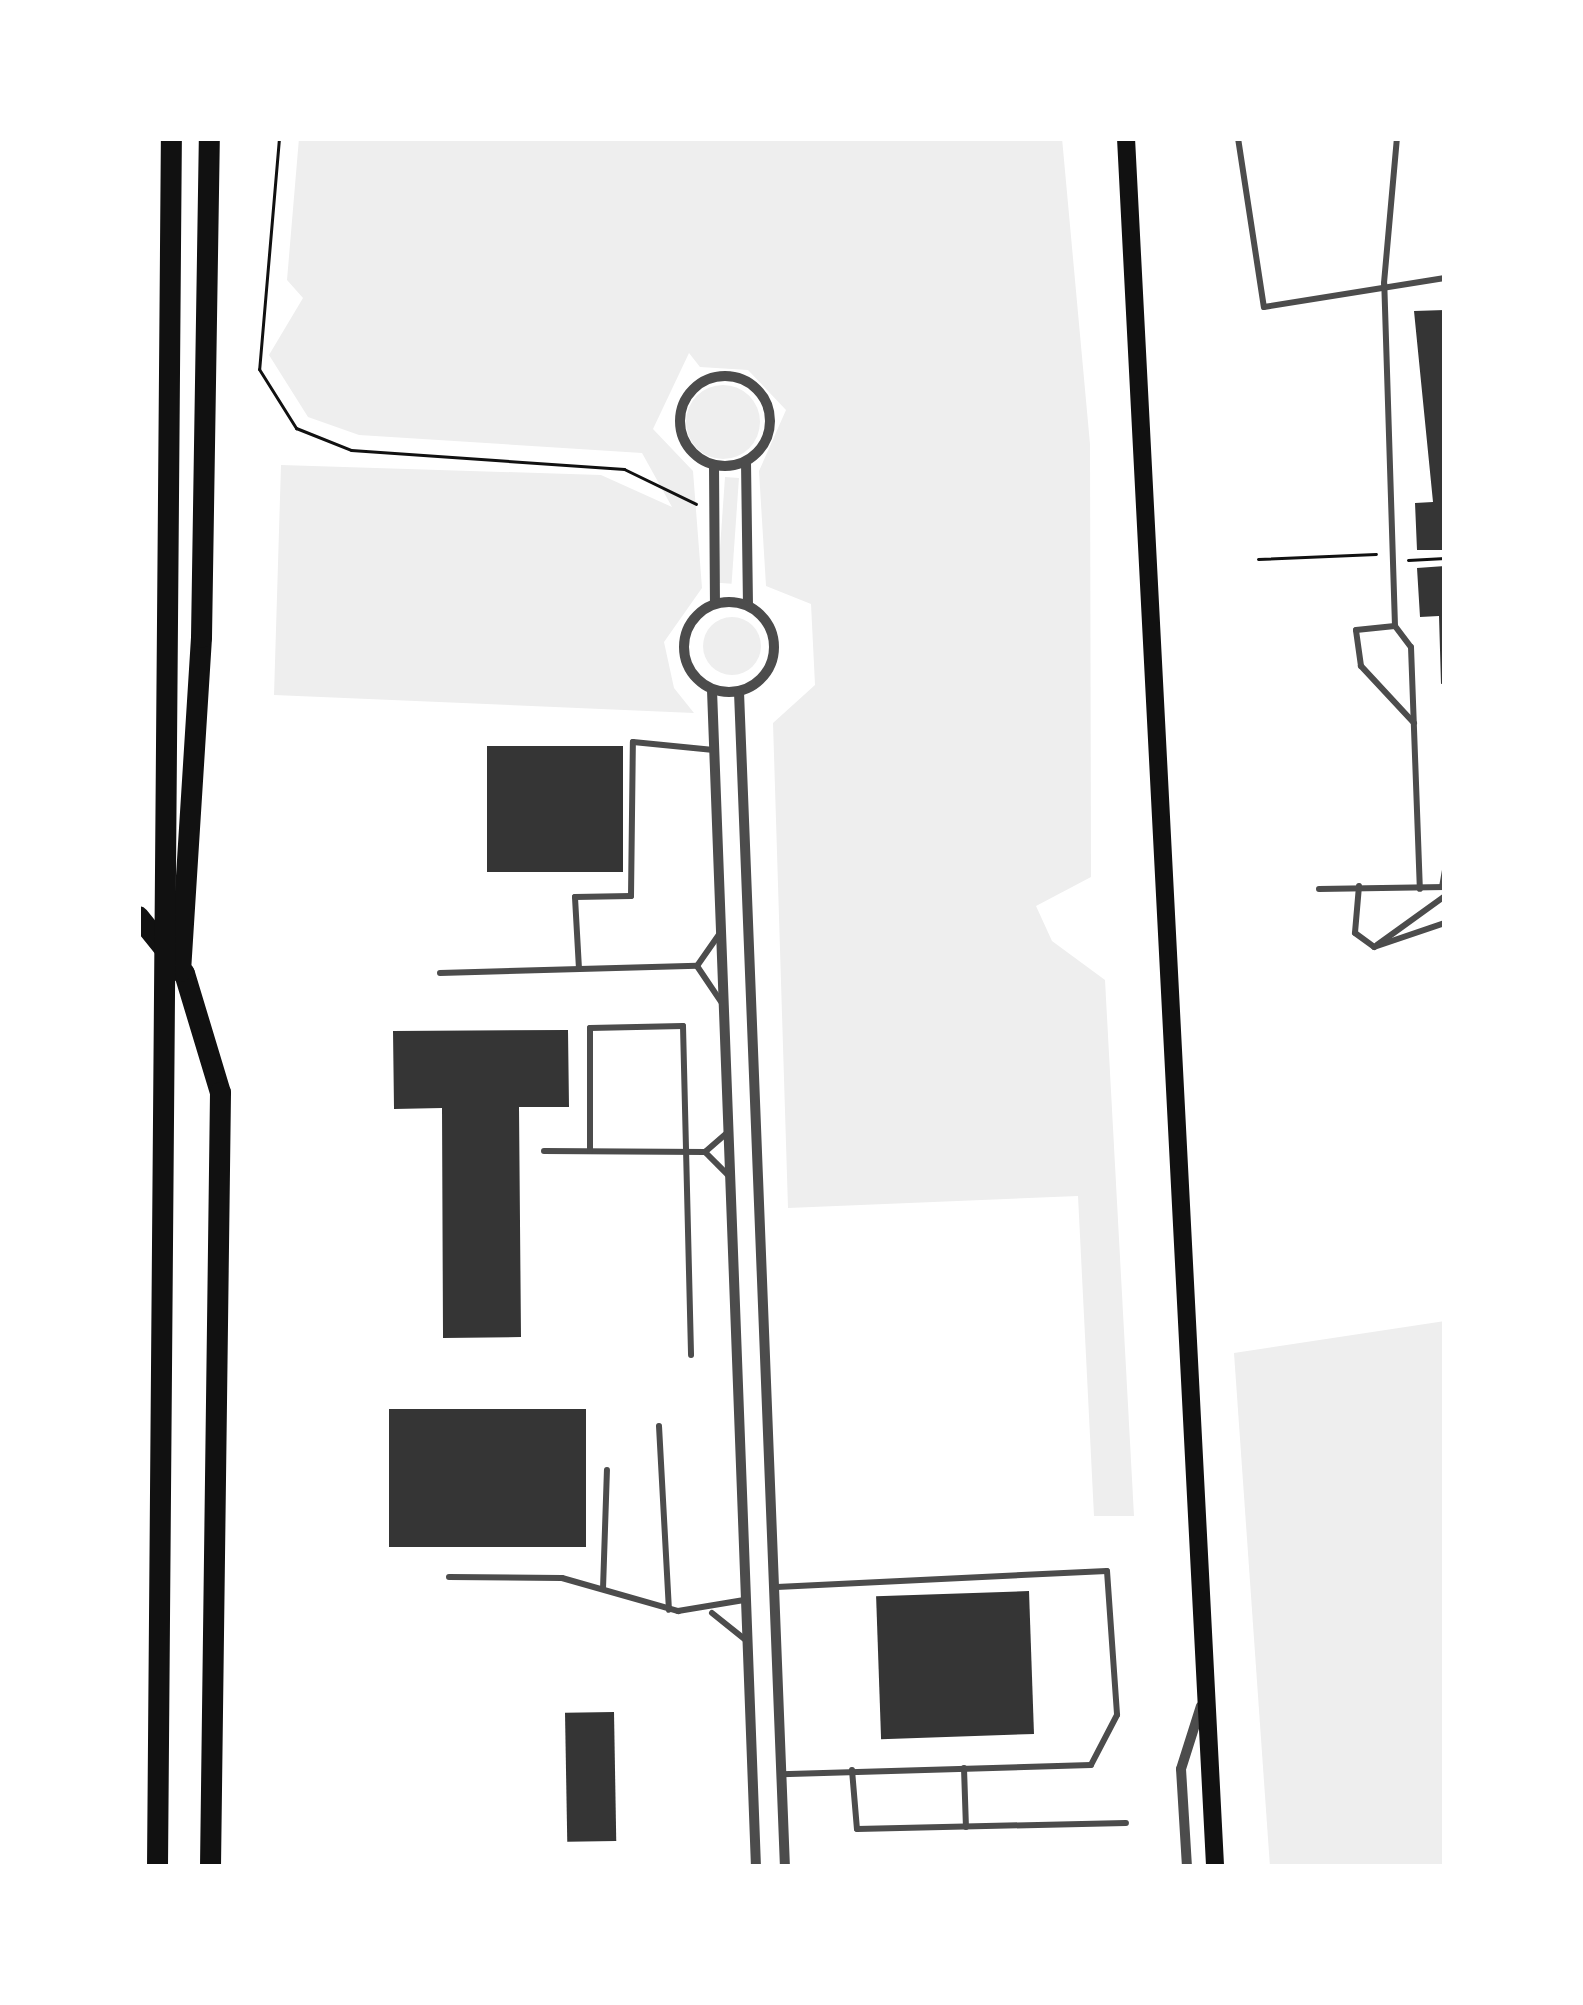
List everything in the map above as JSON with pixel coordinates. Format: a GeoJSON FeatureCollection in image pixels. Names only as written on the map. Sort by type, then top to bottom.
{"type":"FeatureCollection","features":[{"type":"Feature","properties":{"kind":"highway"},"geometry":{"type":"LineString","coordinates":[[157,1867],[171,138]]}},
{"type":"Feature","properties":{"kind":"highway"},"geometry":{"type":"LineString","coordinates":[[164,1084],[201,637],[208,138]]}},
{"type":"Feature","properties":{"kind":"highway"},"geometry":{"type":"LineString","coordinates":[[138,916],[184,973],[220,1092],[210,1611],[211,1867]]}},
{"type":"Feature","properties":{"kind":"main road"},"geometry":{"type":"LineString","coordinates":[[1126,138],[1201,1706],[1215,1867]]}},
{"type":"Feature","properties":{"kind":"street"},"geometry":{"type":"LineString","coordinates":[[714,465],[715,603],[683,642],[693,676],[712,690],[739,692],[759,682],[775,650],[748,605],[746,461],[769,432],[769,408],[731,376],[695,387],[680,414],[683,439],[714,465],[746,461]]}},
{"type":"Feature","properties":{"kind":"street"},"geometry":{"type":"LineString","coordinates":[[715,603],[748,605]]}},
{"type":"Feature","properties":{"kind":"street"},"geometry":{"type":"LineString","coordinates":[[712,690],[756,1867]]}},
{"type":"Feature","properties":{"kind":"street"},"geometry":{"type":"LineString","coordinates":[[739,692],[785,1867]]}},
{"type":"Feature","properties":{"kind":"street"},"geometry":{"type":"LineString","coordinates":[[1187,1867],[1180,1769],[1201,1706]]}},
{"type":"Feature","properties":{"kind":"lane"},"geometry":{"type":"LineString","coordinates":[[1238,138],[1264,308],[1384,284],[1445,278]]}},
{"type":"Feature","properties":{"kind":"lane"},"geometry":{"type":"LineString","coordinates":[[1397,138],[1384,284],[1395,626],[1411,647],[1420,889]]}},
{"type":"Feature","properties":{"kind":"lane"},"geometry":{"type":"LineString","coordinates":[[1395,626],[1356,630],[1352,650],[1414,723]]}},
{"type":"Feature","properties":{"kind":"lane"},"geometry":{"type":"LineString","coordinates":[[579,969],[575,897],[631,896],[633,742],[714,751]]}},
{"type":"Feature","properties":{"kind":"lane"},"geometry":{"type":"LineString","coordinates":[[1374,947],[1444,890],[1445,870]]}},
{"type":"Feature","properties":{"kind":"lane"},"geometry":{"type":"LineString","coordinates":[[1358,886],[1355,933],[1374,947]]}},
{"type":"Feature","properties":{"kind":"lane"},"geometry":{"type":"LineString","coordinates":[[1319,889],[1444,890]]}},
{"type":"Feature","properties":{"kind":"lane"},"geometry":{"type":"LineString","coordinates":[[1374,947],[1445,923]]}},
{"type":"Feature","properties":{"kind":"lane"},"geometry":{"type":"LineString","coordinates":[[698,965],[721,931]]}},
{"type":"Feature","properties":{"kind":"lane"},"geometry":{"type":"LineString","coordinates":[[440,973],[698,965]]}},
{"type":"Feature","properties":{"kind":"lane"},"geometry":{"type":"LineString","coordinates":[[698,965],[724,1006]]}},
{"type":"Feature","properties":{"kind":"lane"},"geometry":{"type":"LineString","coordinates":[[590,1151],[590,1028],[683,1026],[691,1152],[691,1355]]}},
{"type":"Feature","properties":{"kind":"lane"},"geometry":{"type":"LineString","coordinates":[[544,1151],[705,1152],[730,1131]]}},
{"type":"Feature","properties":{"kind":"lane"},"geometry":{"type":"LineString","coordinates":[[705,1152],[731,1178]]}},
{"type":"Feature","properties":{"kind":"lane"},"geometry":{"type":"LineString","coordinates":[[658,1426],[669,1610]]}},
{"type":"Feature","properties":{"kind":"lane"},"geometry":{"type":"LineString","coordinates":[[603,1589],[607,1470]]}},
{"type":"Feature","properties":{"kind":"lane"},"geometry":{"type":"LineString","coordinates":[[774,1587],[1107,1571],[1117,1715],[1091,1765],[781,1774]]}},
{"type":"Feature","properties":{"kind":"lane"},"geometry":{"type":"LineString","coordinates":[[449,1577],[603,1589],[669,1610],[712,1613],[747,1598]]}},
{"type":"Feature","properties":{"kind":"lane"},"geometry":{"type":"LineString","coordinates":[[712,1613],[750,1647]]}},
{"type":"Feature","properties":{"kind":"lane"},"geometry":{"type":"LineString","coordinates":[[964,1768],[966,1827]]}},
{"type":"Feature","properties":{"kind":"lane"},"geometry":{"type":"LineString","coordinates":[[852,1770],[857,1829],[1126,1823]]}},
{"type":"Feature","properties":{"kind":"path"},"geometry":{"type":"LineString","coordinates":[[279,138],[259,369],[296,428],[351,449],[624,469],[715,512]]}},
{"type":"Feature","properties":{"kind":"path"},"geometry":{"type":"LineString","coordinates":[[1258,560],[1445,558]]}},
{"type":"Feature","properties":{"kind":"shaded area"},"geometry":{"type":"Polygon","coordinates":[[[299,138],[1062,138],[1090,444],[1091,877],[1036,906],[1052,941],[1105,980],[1134,1516],[1094,1516],[1078,1196],[788,1208],[773,723],[815,685],[811,604],[766,586],[759,471],[786,410],[748,370],[700,367],[689,353],[653,429],[693,471],[702,588],[664,642],[674,688],[694,713],[274,695],[281,465],[601,475],[672,507],[642,453],[359,435],[308,417],[269,355],[303,298],[287,280],[299,138]]]}},
{"type":"Feature","properties":{"kind":"shaded area"},"geometry":{"type":"Polygon","coordinates":[[[723,385],[749,396],[760,422],[749,448],[723,459],[697,448],[686,422],[697,396],[723,385]]]}},
{"type":"Feature","properties":{"kind":"shaded area"},"geometry":{"type":"Polygon","coordinates":[[[725,477],[739,478],[732,584],[718,583],[725,477]]]}},
{"type":"Feature","properties":{"kind":"shaded area"},"geometry":{"type":"Polygon","coordinates":[[[732,617],[753,625],[761,646],[753,667],[732,675],[711,667],[703,646],[711,625],[732,617]]]}},
{"type":"Feature","properties":{"kind":"shaded area"},"geometry":{"type":"Polygon","coordinates":[[[1445,1321],[1445,1867],[1270,1867],[1234,1353],[1445,1321]]]}},
{"type":"Feature","properties":{"kind":"building"},"geometry":{"type":"Polygon","coordinates":[[[1445,310],[1445,550],[1417,550],[1415,503],[1433,502],[1414,311],[1445,310]]]}},
{"type":"Feature","properties":{"kind":"building"},"geometry":{"type":"Polygon","coordinates":[[[1445,566],[1445,683],[1441,684],[1439,616],[1420,617],[1417,568],[1445,566]]]}},
{"type":"Feature","properties":{"kind":"building"},"geometry":{"type":"Polygon","coordinates":[[[487,746],[623,746],[623,872],[487,872],[487,746]]]}},
{"type":"Feature","properties":{"kind":"building"},"geometry":{"type":"Polygon","coordinates":[[[568,1030],[569,1107],[519,1107],[521,1337],[443,1338],[442,1108],[394,1109],[393,1031],[568,1030]]]}},
{"type":"Feature","properties":{"kind":"building"},"geometry":{"type":"Polygon","coordinates":[[[389,1409],[586,1409],[586,1547],[389,1547],[389,1409]]]}},
{"type":"Feature","properties":{"kind":"building"},"geometry":{"type":"Polygon","coordinates":[[[1029,1591],[1034,1734],[881,1739],[876,1596],[1029,1591]]]}},
{"type":"Feature","properties":{"kind":"building"},"geometry":{"type":"Polygon","coordinates":[[[614,1712],[616,1841],[567,1842],[565,1713],[614,1712]]]}}]}
